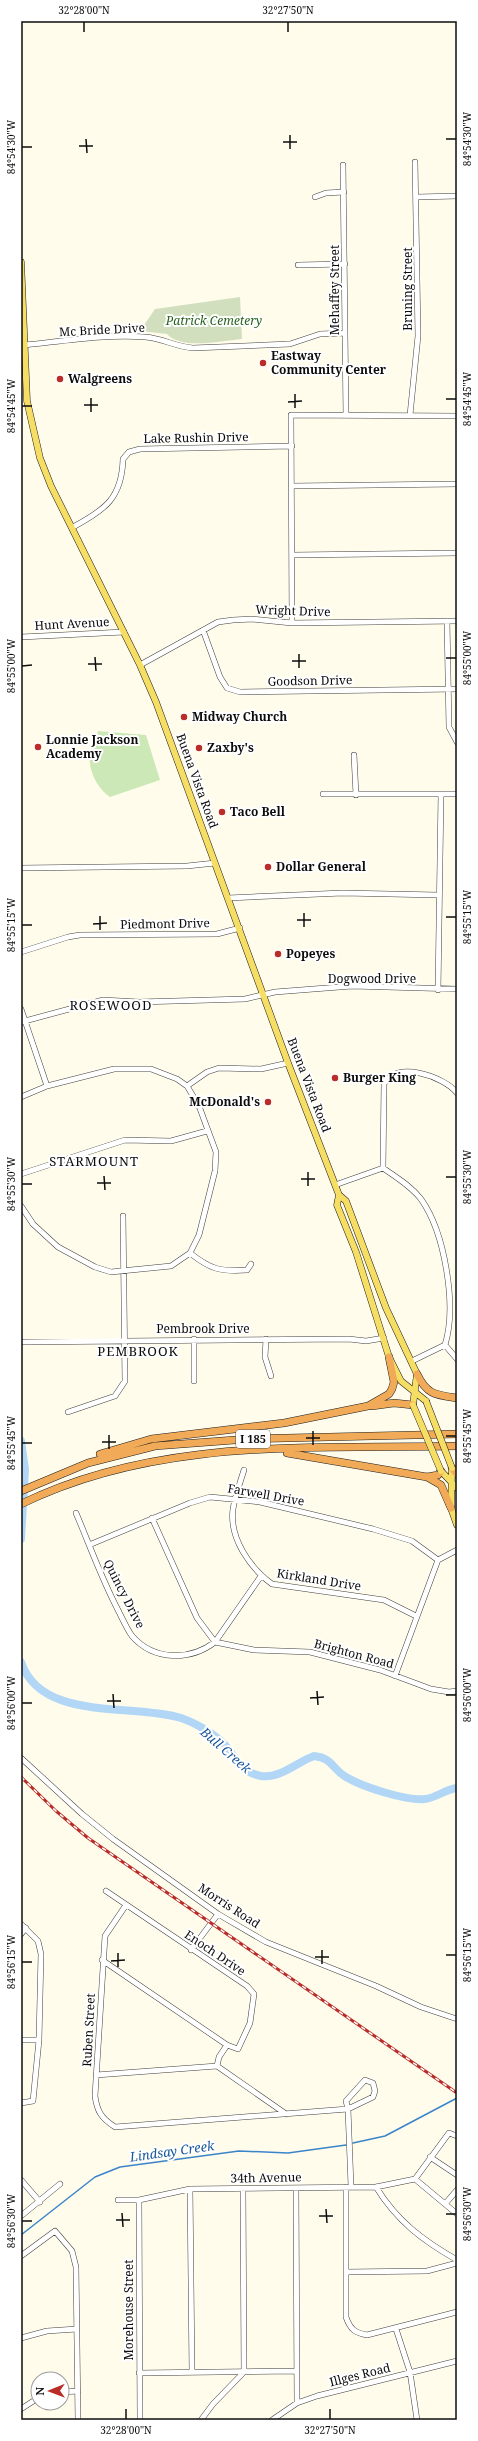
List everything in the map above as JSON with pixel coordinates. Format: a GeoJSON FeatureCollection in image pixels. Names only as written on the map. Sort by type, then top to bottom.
{"type":"FeatureCollection","features":[{"type":"Feature","properties":{"kind":"highway"},"geometry":{"type":"LineString","coordinates":[[368,1406],[389,1394],[392,1389],[394,1382],[390,1357]]}},
{"type":"Feature","properties":{"kind":"highway"},"geometry":{"type":"LineString","coordinates":[[417,1374],[428,1391],[439,1395],[457,1398]]}},
{"type":"Feature","properties":{"kind":"highway"},"geometry":{"type":"LineString","coordinates":[[21,1490],[54,1474],[116,1449],[151,1440],[284,1423],[368,1406],[394,1403],[413,1405]]}},
{"type":"Feature","properties":{"kind":"highway","name":"I 185"},"geometry":{"type":"LineString","coordinates":[[54,1474],[118,1454],[155,1446],[193,1442],[457,1434]]}},
{"type":"Feature","properties":{"kind":"highway","name":"I 185"},"geometry":{"type":"LineString","coordinates":[[21,1504],[52,1489],[101,1472],[164,1458],[204,1452],[457,1446]]}},
{"type":"Feature","properties":{"kind":"highway"},"geometry":{"type":"LineString","coordinates":[[267,1450],[427,1477],[438,1475],[441,1471]]}},
{"type":"Feature","properties":{"kind":"highway"},"geometry":{"type":"LineString","coordinates":[[452,1468],[457,1474]]}},
{"type":"Feature","properties":{"kind":"highway"},"geometry":{"type":"LineString","coordinates":[[427,1477],[441,1485],[451,1508]]}},
{"type":"Feature","properties":{"kind":"main road","name":"Buena Vista Road"},"geometry":{"type":"LineString","coordinates":[[21,262],[23,332],[28,401],[40,458],[51,486],[73,527],[140,665],[156,702],[240,928],[288,1063],[339,1195],[338,1205],[355,1250],[390,1357],[401,1381],[415,1394],[426,1401],[452,1468],[455,1486],[451,1508],[457,1525]]}},
{"type":"Feature","properties":{"kind":"main road","name":"Buena Vista Road"},"geometry":{"type":"LineString","coordinates":[[339,1195],[346,1201],[386,1308],[417,1374],[413,1405]]}},
{"type":"Feature","properties":{"kind":"main road"},"geometry":{"type":"LineString","coordinates":[[413,1405],[441,1471],[455,1486]]}},
{"type":"Feature","properties":{"kind":"street","name":"Bruning Street"},"geometry":{"type":"LineString","coordinates":[[410,415],[418,336],[417,196],[415,162]]}},
{"type":"Feature","properties":{"kind":"street","name":"Mehaffey Street"},"geometry":{"type":"LineString","coordinates":[[343,165],[346,416]]}},
{"type":"Feature","properties":{"kind":"street"},"geometry":{"type":"LineString","coordinates":[[314,197],[326,193],[344,192]]}},
{"type":"Feature","properties":{"kind":"street"},"geometry":{"type":"LineString","coordinates":[[417,196],[457,196]]}},
{"type":"Feature","properties":{"kind":"street"},"geometry":{"type":"LineString","coordinates":[[298,265],[345,264]]}},
{"type":"Feature","properties":{"kind":"street","name":"Mc Bride Drive"},"geometry":{"type":"LineString","coordinates":[[25,344],[127,336],[152,337],[180,347],[193,348],[290,344],[320,334],[345,333]]}},
{"type":"Feature","properties":{"kind":"street"},"geometry":{"type":"LineString","coordinates":[[292,623],[292,415],[457,416]]}},
{"type":"Feature","properties":{"kind":"street","name":"Lake Rushin Drive"},"geometry":{"type":"LineString","coordinates":[[73,527],[90,518],[115,495],[122,479],[123,459],[129,452],[140,449],[292,446]]}},
{"type":"Feature","properties":{"kind":"street"},"geometry":{"type":"LineString","coordinates":[[292,486],[457,484]]}},
{"type":"Feature","properties":{"kind":"street"},"geometry":{"type":"LineString","coordinates":[[293,555],[457,553]]}},
{"type":"Feature","properties":{"kind":"street","name":"Wright Drive"},"geometry":{"type":"LineString","coordinates":[[140,665],[218,622],[252,619],[292,623],[457,621]]}},
{"type":"Feature","properties":{"kind":"street"},"geometry":{"type":"LineString","coordinates":[[447,621],[447,689],[449,727],[457,742]]}},
{"type":"Feature","properties":{"kind":"street","name":"Goodson Drive"},"geometry":{"type":"LineString","coordinates":[[204,630],[220,677],[227,688],[240,692],[457,689]]}},
{"type":"Feature","properties":{"kind":"street","name":"Hunt Avenue"},"geometry":{"type":"LineString","coordinates":[[21,637],[124,632]]}},
{"type":"Feature","properties":{"kind":"street"},"geometry":{"type":"LineString","coordinates":[[354,755],[356,795]]}},
{"type":"Feature","properties":{"kind":"street"},"geometry":{"type":"LineString","coordinates":[[323,794],[457,794]]}},
{"type":"Feature","properties":{"kind":"street"},"geometry":{"type":"LineString","coordinates":[[438,990],[438,895],[441,794]]}},
{"type":"Feature","properties":{"kind":"street"},"geometry":{"type":"LineString","coordinates":[[21,868],[180,866],[215,863]]}},
{"type":"Feature","properties":{"kind":"street"},"geometry":{"type":"LineString","coordinates":[[228,898],[343,893],[438,895]]}},
{"type":"Feature","properties":{"kind":"street","name":"Piedmont Drive"},"geometry":{"type":"LineString","coordinates":[[21,952],[68,937],[80,935],[217,934],[240,928]]}},
{"type":"Feature","properties":{"kind":"street","name":"Dogwood Drive"},"geometry":{"type":"LineString","coordinates":[[23,1021],[103,1000],[219,1000],[264,996],[274,992],[352,986],[438,990],[457,989]]}},
{"type":"Feature","properties":{"kind":"street"},"geometry":{"type":"LineString","coordinates":[[21,1009],[23,1021],[47,1086]]}},
{"type":"Feature","properties":{"kind":"street"},"geometry":{"type":"LineString","coordinates":[[187,1086],[207,1072],[219,1068],[261,1069],[288,1063]]}},
{"type":"Feature","properties":{"kind":"street"},"geometry":{"type":"LineString","coordinates":[[21,1097],[47,1086],[114,1069],[151,1069],[177,1079],[187,1086],[199,1106],[216,1152],[215,1171],[199,1235],[190,1253],[171,1266],[111,1272],[78,1260],[58,1247],[33,1224],[21,1206]]}},
{"type":"Feature","properties":{"kind":"street"},"geometry":{"type":"LineString","coordinates":[[383,1168],[384,1084],[387,1077],[395,1073],[419,1073],[432,1076],[453,1088],[457,1093]]}},
{"type":"Feature","properties":{"kind":"street"},"geometry":{"type":"LineString","coordinates":[[21,1174],[125,1140],[171,1141],[207,1131]]}},
{"type":"Feature","properties":{"kind":"street"},"geometry":{"type":"LineString","coordinates":[[335,1185],[383,1168]]}},
{"type":"Feature","properties":{"kind":"street"},"geometry":{"type":"LineString","coordinates":[[383,1168],[419,1198],[432,1222],[444,1257],[448,1287],[450,1329],[445,1345],[412,1361]]}},
{"type":"Feature","properties":{"kind":"street"},"geometry":{"type":"LineString","coordinates":[[68,1412],[106,1400],[120,1392],[125,1381],[123,1216]]}},
{"type":"Feature","properties":{"kind":"street"},"geometry":{"type":"LineString","coordinates":[[190,1253],[207,1266],[215,1269],[247,1270],[251,1264]]}},
{"type":"Feature","properties":{"kind":"street","name":"Pembrook Drive"},"geometry":{"type":"LineString","coordinates":[[23,1342],[194,1339],[366,1341],[384,1338]]}},
{"type":"Feature","properties":{"kind":"street"},"geometry":{"type":"LineString","coordinates":[[194,1339],[194,1381]]}},
{"type":"Feature","properties":{"kind":"street"},"geometry":{"type":"LineString","coordinates":[[266,1339],[265,1357],[271,1376]]}},
{"type":"Feature","properties":{"kind":"street"},"geometry":{"type":"LineString","coordinates":[[445,1345],[457,1359]]}},
{"type":"Feature","properties":{"kind":"street","name":"Kirkland Drive"},"geometry":{"type":"LineString","coordinates":[[244,1470],[233,1510],[239,1541],[244,1554],[261,1576],[272,1584],[384,1600],[416,1616]]}},
{"type":"Feature","properties":{"kind":"street","name":"Farwell Drive"},"geometry":{"type":"LineString","coordinates":[[89,1545],[152,1518],[210,1497],[235,1499],[326,1517],[379,1531],[412,1541],[438,1560]]}},
{"type":"Feature","properties":{"kind":"street","name":"Quincy Drive"},"geometry":{"type":"LineString","coordinates":[[76,1513],[121,1616],[131,1635],[142,1646],[154,1652],[178,1656],[200,1652],[215,1642],[261,1576]]}},
{"type":"Feature","properties":{"kind":"street"},"geometry":{"type":"LineString","coordinates":[[152,1518],[196,1618],[215,1642]]}},
{"type":"Feature","properties":{"kind":"street"},"geometry":{"type":"LineString","coordinates":[[395,1676],[438,1560],[457,1550]]}},
{"type":"Feature","properties":{"kind":"street","name":"Brighton Road"},"geometry":{"type":"LineString","coordinates":[[215,1642],[254,1650],[310,1652],[395,1676],[431,1689],[449,1692],[457,1691]]}},
{"type":"Feature","properties":{"kind":"street","name":"Morris Road"},"geometry":{"type":"LineString","coordinates":[[21,1758],[82,1814],[113,1839],[218,1914],[266,1942],[376,1986],[421,2007],[457,2019]]}},
{"type":"Feature","properties":{"kind":"street","name":"Enoch Drive"},"geometry":{"type":"LineString","coordinates":[[106,1891],[191,1950],[247,1986],[254,1994],[250,2023],[243,2041],[238,2049],[227,2045]]}},
{"type":"Feature","properties":{"kind":"street","name":"Ruben Street"},"geometry":{"type":"LineString","coordinates":[[126,1905],[105,1936],[102,1960],[95,2096],[97,2110],[104,2120],[115,2127],[348,2109]]}},
{"type":"Feature","properties":{"kind":"street"},"geometry":{"type":"LineString","coordinates":[[191,1950],[218,1914]]}},
{"type":"Feature","properties":{"kind":"street"},"geometry":{"type":"LineString","coordinates":[[21,1924],[38,1941],[41,1954],[39,2040],[33,2101],[21,2103]]}},
{"type":"Feature","properties":{"kind":"street"},"geometry":{"type":"LineString","coordinates":[[21,1934],[26,1928]]}},
{"type":"Feature","properties":{"kind":"street"},"geometry":{"type":"LineString","coordinates":[[102,1960],[227,2045],[219,2058],[217,2066]]}},
{"type":"Feature","properties":{"kind":"street"},"geometry":{"type":"LineString","coordinates":[[21,2040],[39,2040]]}},
{"type":"Feature","properties":{"kind":"street"},"geometry":{"type":"LineString","coordinates":[[96,2075],[217,2066],[286,2114]]}},
{"type":"Feature","properties":{"kind":"street"},"geometry":{"type":"LineString","coordinates":[[348,2109],[373,2097],[375,2092],[373,2083],[365,2080],[356,2087],[346,2101],[348,2109],[346,2306],[349,2326],[356,2333],[367,2335],[396,2329],[457,2312]]}},
{"type":"Feature","properties":{"kind":"street"},"geometry":{"type":"LineString","coordinates":[[457,2136],[448,2133],[415,2179],[457,2214]]}},
{"type":"Feature","properties":{"kind":"street"},"geometry":{"type":"LineString","coordinates":[[430,2157],[457,2175]]}},
{"type":"Feature","properties":{"kind":"street","name":"34th Avenue"},"geometry":{"type":"LineString","coordinates":[[118,2200],[138,2200],[190,2189],[376,2187],[415,2179]]}},
{"type":"Feature","properties":{"kind":"street"},"geometry":{"type":"LineString","coordinates":[[21,2180],[40,2202]]}},
{"type":"Feature","properties":{"kind":"street"},"geometry":{"type":"LineString","coordinates":[[21,2216],[40,2202],[60,2184]]}},
{"type":"Feature","properties":{"kind":"street"},"geometry":{"type":"LineString","coordinates":[[376,2187],[395,2216],[432,2246],[457,2262]]}},
{"type":"Feature","properties":{"kind":"street"},"geometry":{"type":"LineString","coordinates":[[296,2188],[297,2403]]}},
{"type":"Feature","properties":{"kind":"street"},"geometry":{"type":"LineString","coordinates":[[190,2189],[192,2372]]}},
{"type":"Feature","properties":{"kind":"street"},"geometry":{"type":"LineString","coordinates":[[201,2420],[213,2404],[244,2372],[243,2189]]}},
{"type":"Feature","properties":{"kind":"street"},"geometry":{"type":"LineString","coordinates":[[445,2204],[457,2190]]}},
{"type":"Feature","properties":{"kind":"street","name":"Morehouse Street"},"geometry":{"type":"LineString","coordinates":[[138,2200],[140,2420]]}},
{"type":"Feature","properties":{"kind":"street"},"geometry":{"type":"LineString","coordinates":[[21,2256],[55,2231],[72,2251],[76,2267],[78,2420]]}},
{"type":"Feature","properties":{"kind":"street"},"geometry":{"type":"LineString","coordinates":[[346,2272],[427,2270],[457,2262]]}},
{"type":"Feature","properties":{"kind":"street"},"geometry":{"type":"LineString","coordinates":[[21,2338],[47,2331],[77,2329]]}},
{"type":"Feature","properties":{"kind":"street"},"geometry":{"type":"LineString","coordinates":[[396,2329],[410,2372],[417,2420]]}},
{"type":"Feature","properties":{"kind":"street","name":"Illges Road"},"geometry":{"type":"LineString","coordinates":[[272,2420],[297,2403],[344,2388],[457,2361]]}},
{"type":"Feature","properties":{"kind":"street"},"geometry":{"type":"LineString","coordinates":[[139,2373],[298,2371]]}},
{"type":"Feature","properties":{"kind":"street"},"geometry":{"type":"LineString","coordinates":[[70,2392],[78,2391]]}},
{"type":"Feature","properties":{"kind":"street"},"geometry":{"type":"LineString","coordinates":[[21,2409],[30,2403]]}},
{"type":"Feature","properties":{"kind":"green space","name":"Patrick Cemetery"},"geometry":{"type":"Polygon","coordinates":[[[240,297],[242,339],[213,343],[191,343],[173,339],[167,334],[140,331],[155,309],[240,297]]]}},
{"type":"Feature","properties":{"kind":"green space"},"geometry":{"type":"Polygon","coordinates":[[[98,731],[146,735],[160,780],[110,797],[97,784],[90,767],[90,754],[98,731]]]}},
{"type":"Feature","properties":{"kind":"waterway","name":"Bull Creek"},"geometry":{"type":"LineString","coordinates":[[21,1441],[25,1469],[21,1539]]}},
{"type":"Feature","properties":{"kind":"waterway","name":"Bull Creek"},"geometry":{"type":"LineString","coordinates":[[21,1662],[32,1681],[48,1694],[67,1702],[90,1707],[161,1714],[181,1718],[193,1723],[221,1741],[240,1764],[254,1774],[268,1776],[282,1773],[314,1756],[329,1761],[341,1774],[353,1781],[396,1796],[425,1799],[457,1788]]}},
{"type":"Feature","properties":{"kind":"waterway","name":"Lindsay Creek"},"geometry":{"type":"LineString","coordinates":[[353,2143],[385,2136],[457,2098]]}},
{"type":"Feature","properties":{"kind":"waterway","name":"Lindsay Creek"},"geometry":{"type":"LineString","coordinates":[[21,2235],[95,2177],[120,2167],[239,2151],[288,2153],[346,2145]]}},
{"type":"Feature","properties":{"kind":"railway"},"geometry":{"type":"LineString","coordinates":[[21,1777],[56,1811],[88,1838],[457,2093]]}},
{"type":"Feature","properties":{"kind":"place","name":"Eastway Community Center"},"geometry":{"type":"Point","coordinates":[263,363]}},
{"type":"Feature","properties":{"kind":"place","name":"Walgreens"},"geometry":{"type":"Point","coordinates":[60,379]}},
{"type":"Feature","properties":{"kind":"place","name":"Midway Church"},"geometry":{"type":"Point","coordinates":[184,717]}},
{"type":"Feature","properties":{"kind":"place","name":"Lonnie Jackson Academy"},"geometry":{"type":"Point","coordinates":[38,747]}},
{"type":"Feature","properties":{"kind":"place","name":"Zaxby's"},"geometry":{"type":"Point","coordinates":[199,748]}},
{"type":"Feature","properties":{"kind":"place","name":"Taco Bell"},"geometry":{"type":"Point","coordinates":[222,812]}},
{"type":"Feature","properties":{"kind":"place","name":"Dollar General"},"geometry":{"type":"Point","coordinates":[268,867]}},
{"type":"Feature","properties":{"kind":"place","name":"Popeyes"},"geometry":{"type":"Point","coordinates":[278,954]}},
{"type":"Feature","properties":{"kind":"place","name":"Burger King"},"geometry":{"type":"Point","coordinates":[335,1078]}},
{"type":"Feature","properties":{"kind":"place","name":"McDonald's"},"geometry":{"type":"Point","coordinates":[268,1102]}},
{"type":"Feature","properties":{"kind":"district","name":"ROSEWOOD"},"geometry":{"type":"Point","coordinates":[111,1005]}},
{"type":"Feature","properties":{"kind":"district","name":"STARMOUNT"},"geometry":{"type":"Point","coordinates":[94,1161]}},
{"type":"Feature","properties":{"kind":"district","name":"PEMBROOK"},"geometry":{"type":"Point","coordinates":[138,1351]}}]}
